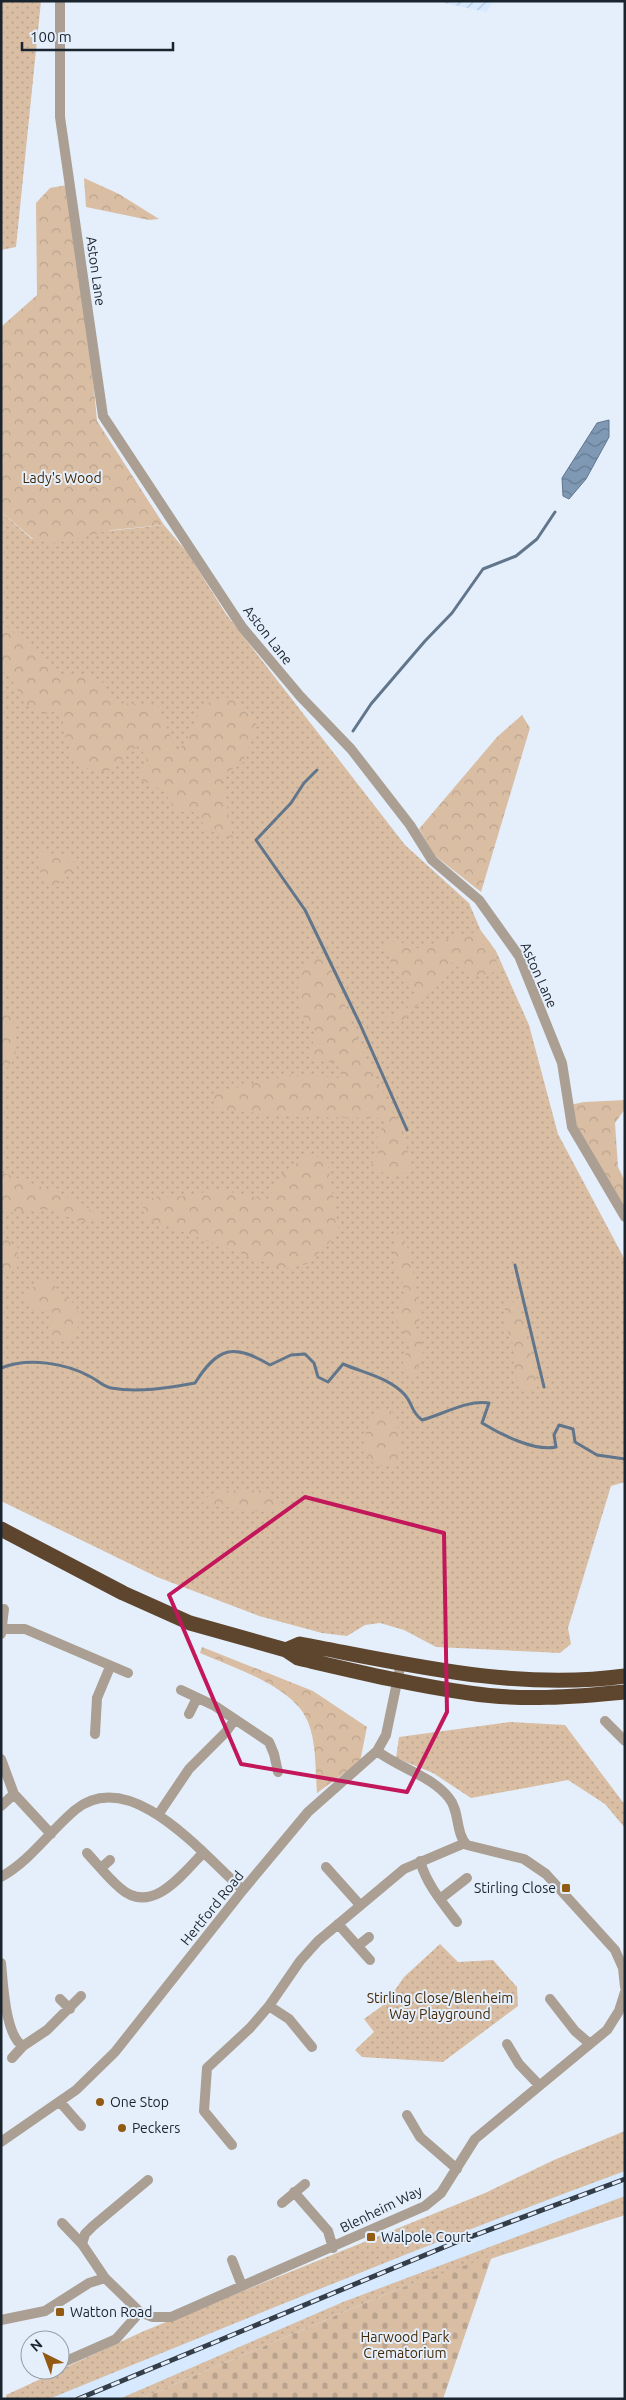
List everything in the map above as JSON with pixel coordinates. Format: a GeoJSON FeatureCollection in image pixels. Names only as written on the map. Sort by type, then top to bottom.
{"type":"FeatureCollection","features":[{"type":"Feature","properties":{"kind":"highway"},"geometry":{"type":"LineString","coordinates":[[1,1529],[123,1593],[190,1622],[286,1650],[298,1658],[470,1694],[580,1696],[625,1692]]}},
{"type":"Feature","properties":{"kind":"highway"},"geometry":{"type":"LineString","coordinates":[[286,1650],[300,1644],[487,1678],[565,1682],[625,1676]]}},
{"type":"Feature","properties":{"kind":"street","name":"Aston Lane"},"geometry":{"type":"LineString","coordinates":[[60,1],[60,117],[103,416],[242,627],[300,696],[351,749],[410,825],[432,860],[479,900],[519,956],[562,1063],[572,1127],[625,1217]]}},
{"type":"Feature","properties":{"kind":"street"},"geometry":{"type":"LineString","coordinates":[[1,1634],[4,1609]]}},
{"type":"Feature","properties":{"kind":"street"},"geometry":{"type":"LineString","coordinates":[[2,1629],[25,1629],[128,1674]]}},
{"type":"Feature","properties":{"kind":"street","name":"Hertford Road"},"geometry":{"type":"LineString","coordinates":[[1,2142],[76,2090],[115,2052],[243,1890],[308,1812],[377,1750],[386,1735],[401,1663]]}},
{"type":"Feature","properties":{"kind":"street"},"geometry":{"type":"LineString","coordinates":[[95,1734],[99,1692],[110,1667]]}},
{"type":"Feature","properties":{"kind":"street"},"geometry":{"type":"LineString","coordinates":[[181,1690],[235,1719],[269,1742],[278,1772]]}},
{"type":"Feature","properties":{"kind":"street"},"geometry":{"type":"LineString","coordinates":[[189,1714],[197,1698]]}},
{"type":"Feature","properties":{"kind":"street"},"geometry":{"type":"LineString","coordinates":[[96,1717],[108,1718]]}},
{"type":"Feature","properties":{"kind":"street"},"geometry":{"type":"LineString","coordinates":[[158,1815],[189,1769],[226,1732],[235,1719]]}},
{"type":"Feature","properties":{"kind":"street"},"geometry":{"type":"LineString","coordinates":[[605,1721],[625,1741]]}},
{"type":"Feature","properties":{"kind":"street"},"geometry":{"type":"LineString","coordinates":[[269,1742],[277,1734]]}},
{"type":"Feature","properties":{"kind":"street"},"geometry":{"type":"LineString","coordinates":[[377,1750],[432,1783],[449,1797],[455,1808],[465,1843],[474,1848],[524,1859],[546,1874],[615,1950],[623,1968],[625,1987]]}},
{"type":"Feature","properties":{"kind":"street"},"geometry":{"type":"LineString","coordinates":[[1,1759],[14,1794],[51,1834]]}},
{"type":"Feature","properties":{"kind":"street"},"geometry":{"type":"LineString","coordinates":[[1,1806],[14,1794]]}},
{"type":"Feature","properties":{"kind":"street"},"geometry":{"type":"LineString","coordinates":[[1,1877],[20,1864],[80,1807],[100,1799],[125,1800],[142,1806],[174,1827],[243,1890]]}},
{"type":"Feature","properties":{"kind":"street"},"geometry":{"type":"LineString","coordinates":[[232,2145],[204,2112],[207,2068],[238,2042],[269,2006],[300,1960],[338,1924],[404,1869],[465,1843]]}},
{"type":"Feature","properties":{"kind":"street"},"geometry":{"type":"LineString","coordinates":[[87,1853],[120,1888],[131,1896],[149,1898],[162,1893],[203,1853]]}},
{"type":"Feature","properties":{"kind":"street"},"geometry":{"type":"LineString","coordinates":[[101,1868],[110,1860]]}},
{"type":"Feature","properties":{"kind":"street"},"geometry":{"type":"LineString","coordinates":[[420,1861],[428,1884],[457,1922]]}},
{"type":"Feature","properties":{"kind":"street"},"geometry":{"type":"LineString","coordinates":[[326,1867],[336,1886],[360,1905]]}},
{"type":"Feature","properties":{"kind":"street"},"geometry":{"type":"LineString","coordinates":[[440,1899],[467,1878]]}},
{"type":"Feature","properties":{"kind":"street"},"geometry":{"type":"LineString","coordinates":[[338,1924],[359,1945],[370,1960]]}},
{"type":"Feature","properties":{"kind":"street"},"geometry":{"type":"LineString","coordinates":[[359,1945],[369,1937]]}},
{"type":"Feature","properties":{"kind":"street"},"geometry":{"type":"LineString","coordinates":[[1,1963],[9,2022],[18,2042],[23,2046]]}},
{"type":"Feature","properties":{"kind":"street","name":"Blenheim Way"},"geometry":{"type":"LineString","coordinates":[[140,2312],[152,2317],[171,2317],[333,2248],[425,2206],[441,2193],[475,2139],[607,2030],[622,2013],[625,1992]]}},
{"type":"Feature","properties":{"kind":"street"},"geometry":{"type":"LineString","coordinates":[[12,2058],[23,2046],[47,2030],[82,1996]]}},
{"type":"Feature","properties":{"kind":"street"},"geometry":{"type":"LineString","coordinates":[[60,1999],[70,2009]]}},
{"type":"Feature","properties":{"kind":"street"},"geometry":{"type":"LineString","coordinates":[[550,1999],[575,2031],[590,2044]]}},
{"type":"Feature","properties":{"kind":"street"},"geometry":{"type":"LineString","coordinates":[[269,2006],[289,2019],[312,2047]]}},
{"type":"Feature","properties":{"kind":"street"},"geometry":{"type":"LineString","coordinates":[[507,2044],[516,2068],[540,2084]]}},
{"type":"Feature","properties":{"kind":"street"},"geometry":{"type":"LineString","coordinates":[[60,2102],[81,2126]]}},
{"type":"Feature","properties":{"kind":"street"},"geometry":{"type":"LineString","coordinates":[[407,2115],[420,2137],[457,2169]]}},
{"type":"Feature","properties":{"kind":"street"},"geometry":{"type":"LineString","coordinates":[[82,2244],[86,2234],[93,2226],[148,2180]]}},
{"type":"Feature","properties":{"kind":"street"},"geometry":{"type":"LineString","coordinates":[[282,2203],[304,2184]]}},
{"type":"Feature","properties":{"kind":"street","name":"Blenheim Way"},"geometry":{"type":"LineString","coordinates":[[294,2192],[328,2231],[333,2248]]}},
{"type":"Feature","properties":{"kind":"street"},"geometry":{"type":"LineString","coordinates":[[62,2223],[82,2244],[105,2278],[140,2312],[116,2339],[70,2359]]}},
{"type":"Feature","properties":{"kind":"street"},"geometry":{"type":"LineString","coordinates":[[232,2260],[242,2286]]}},
{"type":"Feature","properties":{"kind":"street"},"geometry":{"type":"LineString","coordinates":[[1,2320],[45,2311],[88,2283],[105,2278]]}},
{"type":"Feature","properties":{"kind":"highlighted area"},"geometry":{"type":"Polygon","coordinates":[[[305,1497],[444,1533],[447,1712],[407,1792],[241,1764],[169,1595],[305,1497]]]}},
{"type":"Feature","properties":{"kind":"shaded area"},"geometry":{"type":"Polygon","coordinates":[[[435,1],[494,1],[486,12],[435,1]]]}},
{"type":"Feature","properties":{"kind":"shaded area"},"geometry":{"type":"Polygon","coordinates":[[[625,2152],[625,2215],[398,2289],[140,2399],[28,2399],[625,2152]]]}},
{"type":"Feature","properties":{"kind":"green space"},"geometry":{"type":"Polygon","coordinates":[[[1,1],[41,1],[16,247],[1,250],[1,1]]]}},
{"type":"Feature","properties":{"kind":"green space"},"geometry":{"type":"Polygon","coordinates":[[[84,178],[119,194],[159,219],[149,220],[86,207],[84,178]]]}},
{"type":"Feature","properties":{"kind":"green space","name":"Lady's Wood"},"geometry":{"type":"Polygon","coordinates":[[[67,185],[89,335],[97,421],[164,525],[112,530],[53,544],[33,539],[1,512],[1,327],[37,295],[36,203],[50,188],[67,185]]]}},
{"type":"Feature","properties":{"kind":"green space"},"geometry":{"type":"Polygon","coordinates":[[[1,512],[32,539],[164,525],[187,552],[226,614],[405,845],[469,903],[481,931],[496,951],[529,1025],[558,1134],[625,1260],[625,1482],[611,1486],[568,1628],[571,1644],[560,1653],[436,1647],[404,1630],[380,1623],[365,1625],[347,1636],[322,1633],[259,1616],[157,1577],[1,1501],[1,512]]]}},
{"type":"Feature","properties":{"kind":"green space"},"geometry":{"type":"Polygon","coordinates":[[[1,622],[63,675],[87,675],[103,681],[114,703],[157,705],[177,751],[191,733],[203,707],[221,698],[236,698],[257,725],[242,764],[221,775],[233,838],[207,830],[196,812],[176,812],[164,791],[139,779],[147,758],[138,746],[106,773],[76,765],[65,736],[61,709],[46,714],[27,705],[1,663],[1,622]]]}},
{"type":"Feature","properties":{"kind":"green space"},"geometry":{"type":"Polygon","coordinates":[[[522,715],[530,728],[481,892],[434,855],[419,829],[497,737],[522,715]]]}},
{"type":"Feature","properties":{"kind":"green space"},"geometry":{"type":"Polygon","coordinates":[[[39,851],[69,857],[77,867],[54,888],[40,872],[38,863],[39,851]]]}},
{"type":"Feature","properties":{"kind":"green space"},"geometry":{"type":"Polygon","coordinates":[[[481,931],[491,944],[499,970],[484,975],[473,975],[451,962],[447,976],[399,1024],[384,1018],[407,1009],[415,992],[394,971],[385,941],[403,943],[420,949],[449,938],[481,931]]]}},
{"type":"Feature","properties":{"kind":"green space"},"geometry":{"type":"Polygon","coordinates":[[[326,953],[358,1041],[400,1127],[414,1171],[388,1176],[371,1165],[378,1155],[377,1138],[387,1118],[299,1117],[217,1109],[211,1094],[288,1075],[342,1078],[337,1063],[309,1058],[316,1031],[300,1010],[298,985],[300,967],[326,953]]]}},
{"type":"Feature","properties":{"kind":"green space"},"geometry":{"type":"Polygon","coordinates":[[[1,1011],[13,1018],[16,1058],[1,1073],[1,1011]]]}},
{"type":"Feature","properties":{"kind":"green space"},"geometry":{"type":"Polygon","coordinates":[[[625,1100],[625,1109],[615,1123],[618,1167],[625,1181],[625,1211],[574,1124],[570,1105],[584,1102],[625,1100]]]}},
{"type":"Feature","properties":{"kind":"green space"},"geometry":{"type":"Polygon","coordinates":[[[307,1155],[327,1159],[339,1233],[307,1264],[283,1269],[146,1218],[141,1199],[188,1196],[217,1189],[267,1200],[282,1175],[307,1155]]]}},
{"type":"Feature","properties":{"kind":"green space"},"geometry":{"type":"Polygon","coordinates":[[[1,1172],[78,1201],[101,1218],[83,1222],[56,1212],[40,1209],[13,1213],[1,1205],[1,1172]]]}},
{"type":"Feature","properties":{"kind":"green space"},"geometry":{"type":"Polygon","coordinates":[[[399,1228],[408,1249],[422,1315],[415,1329],[423,1352],[420,1363],[413,1375],[403,1371],[403,1358],[411,1346],[395,1318],[401,1305],[404,1289],[397,1270],[394,1251],[399,1228]]]}},
{"type":"Feature","properties":{"kind":"green space"},"geometry":{"type":"Polygon","coordinates":[[[1,1235],[18,1248],[17,1268],[5,1271],[1,1268],[1,1235]]]}},
{"type":"Feature","properties":{"kind":"green space"},"geometry":{"type":"Polygon","coordinates":[[[43,1276],[55,1283],[56,1295],[62,1296],[75,1304],[80,1319],[75,1337],[56,1342],[46,1332],[52,1321],[45,1309],[34,1309],[23,1299],[43,1276]]]}},
{"type":"Feature","properties":{"kind":"green space"},"geometry":{"type":"Polygon","coordinates":[[[507,1298],[518,1306],[534,1366],[537,1389],[525,1392],[518,1381],[514,1366],[517,1355],[503,1319],[507,1298]]]}},
{"type":"Feature","properties":{"kind":"green space"},"geometry":{"type":"Polygon","coordinates":[[[381,1406],[396,1414],[402,1456],[393,1465],[376,1466],[366,1450],[365,1436],[381,1406]]]}},
{"type":"Feature","properties":{"kind":"green space"},"geometry":{"type":"Polygon","coordinates":[[[269,1490],[282,1508],[264,1512],[200,1502],[217,1491],[269,1490]]]}},
{"type":"Feature","properties":{"kind":"green space"},"geometry":{"type":"Polygon","coordinates":[[[202,1647],[313,1691],[367,1727],[360,1762],[317,1793],[312,1734],[305,1716],[297,1705],[273,1686],[200,1653],[202,1647]]]}},
{"type":"Feature","properties":{"kind":"green space"},"geometry":{"type":"Polygon","coordinates":[[[510,1722],[565,1725],[625,1805],[625,1828],[605,1804],[568,1780],[471,1798],[433,1773],[396,1758],[399,1737],[510,1722]]]}},
{"type":"Feature","properties":{"kind":"green space","name":"Stirling Close/Blenheim Way Playground"},"geometry":{"type":"Polygon","coordinates":[[[440,1944],[458,1962],[493,1960],[517,1987],[518,2006],[443,2062],[362,2057],[355,2050],[374,2032],[364,2019],[386,2003],[404,1977],[440,1944]]]}},
{"type":"Feature","properties":{"kind":"green space"},"geometry":{"type":"Polygon","coordinates":[[[625,2131],[625,2171],[264,2311],[49,2399],[7,2399],[6,2395],[38,2380],[70,2380],[70,2365],[144,2331],[485,2193],[554,2160],[625,2131]]]}},
{"type":"Feature","properties":{"kind":"green space"},"geometry":{"type":"Polygon","coordinates":[[[625,2196],[625,2215],[398,2289],[140,2399],[119,2399],[343,2302],[625,2196]]]}},
{"type":"Feature","properties":{"kind":"green space","name":"Harwood Park Crematorium"},"geometry":{"type":"Polygon","coordinates":[[[492,2256],[443,2399],[140,2399],[398,2289],[492,2256]]]}},
{"type":"Feature","properties":{"kind":"water"},"geometry":{"type":"Polygon","coordinates":[[[609,420],[609,437],[586,479],[569,499],[563,496],[562,478],[597,423],[609,420]]]}},
{"type":"Feature","properties":{"kind":"waterway"},"geometry":{"type":"LineString","coordinates":[[353,731],[371,704],[425,641],[452,613],[483,569],[516,556],[537,539],[555,512]]}},
{"type":"Feature","properties":{"kind":"waterway"},"geometry":{"type":"LineString","coordinates":[[317,770],[304,783],[291,803],[256,840],[305,910],[360,1024],[407,1130]]}},
{"type":"Feature","properties":{"kind":"waterway"},"geometry":{"type":"LineString","coordinates":[[515,1265],[544,1387]]}},
{"type":"Feature","properties":{"kind":"waterway"},"geometry":{"type":"LineString","coordinates":[[1,1368],[23,1363],[47,1363],[81,1372],[108,1387],[142,1390],[195,1383],[211,1362],[227,1352],[246,1353],[270,1365],[291,1355],[305,1354],[314,1363],[318,1377],[328,1382],[343,1364],[392,1384],[405,1395],[416,1414],[422,1420],[463,1405],[489,1403],[482,1423],[518,1441],[538,1447],[556,1447],[554,1435],[559,1425],[573,1429],[575,1442],[597,1455],[625,1459]]}},
{"type":"Feature","properties":{"kind":"railway"},"geometry":{"type":"LineString","coordinates":[[78,2399],[454,2243],[625,2179]]}},
{"type":"Feature","properties":{"kind":"place","name":"Stirling Close"},"geometry":{"type":"Point","coordinates":[566,1888]}},
{"type":"Feature","properties":{"kind":"place","name":"One Stop"},"geometry":{"type":"Point","coordinates":[100,2102]}},
{"type":"Feature","properties":{"kind":"place","name":"Peckers"},"geometry":{"type":"Point","coordinates":[122,2128]}},
{"type":"Feature","properties":{"kind":"place","name":"Walpole Court"},"geometry":{"type":"Point","coordinates":[371,2237]}},
{"type":"Feature","properties":{"kind":"place","name":"Watton Road"},"geometry":{"type":"Point","coordinates":[60,2312]}}]}
